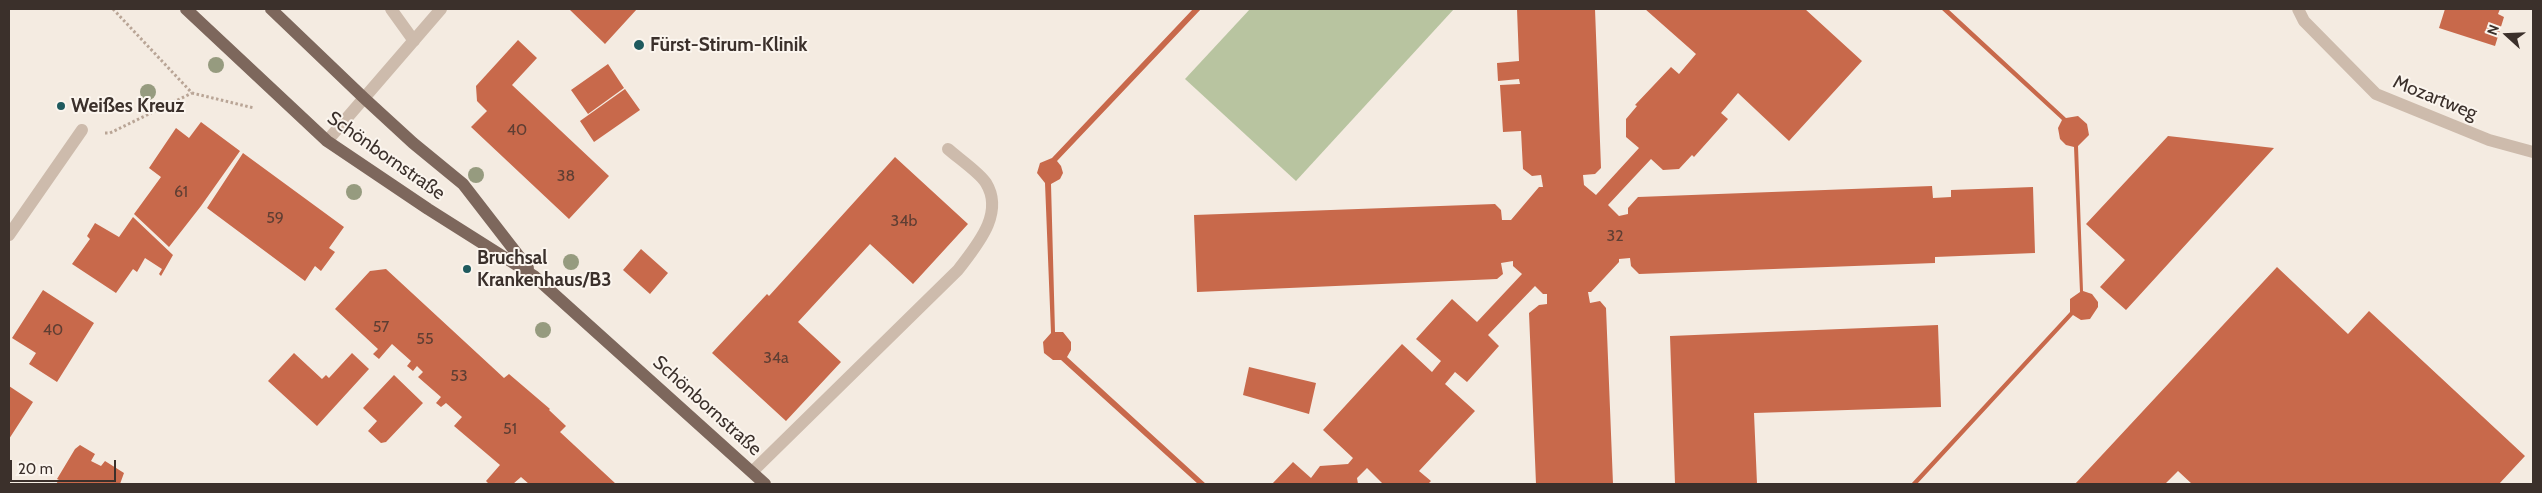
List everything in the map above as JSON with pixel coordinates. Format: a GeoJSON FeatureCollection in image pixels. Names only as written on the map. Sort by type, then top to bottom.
{"type":"FeatureCollection","features":[{"type":"Feature","properties":{"kind":"main road","name":"Schönbornstraße"},"geometry":{"type":"LineString","coordinates":[[186,9],[327,141],[428,209],[534,276],[765,484]]}},
{"type":"Feature","properties":{"kind":"main road","name":"Schönbornstraße"},"geometry":{"type":"LineString","coordinates":[[271,9],[413,143],[463,184],[534,276]]}},
{"type":"Feature","properties":{"kind":"street"},"geometry":{"type":"LineString","coordinates":[[392,9],[414,40]]}},
{"type":"Feature","properties":{"kind":"street"},"geometry":{"type":"LineString","coordinates":[[327,141],[441,9]]}},
{"type":"Feature","properties":{"kind":"street","name":"Mozartweg"},"geometry":{"type":"LineString","coordinates":[[2298,9],[2304,21],[2376,94],[2489,140],[2533,152]]}},
{"type":"Feature","properties":{"kind":"street"},"geometry":{"type":"LineString","coordinates":[[9,235],[82,130]]}},
{"type":"Feature","properties":{"kind":"street"},"geometry":{"type":"LineString","coordinates":[[752,472],[958,270],[984,236],[994,205],[986,182],[948,149]]}},
{"type":"Feature","properties":{"kind":"path"},"geometry":{"type":"LineString","coordinates":[[82,130],[110,133],[192,93],[113,9]]}},
{"type":"Feature","properties":{"kind":"green space"},"geometry":{"type":"Polygon","coordinates":[[[1250,9],[1454,9],[1296,181],[1185,79],[1250,9]]]}},
{"type":"Feature","properties":{"kind":"building"},"geometry":{"type":"Polygon","coordinates":[[[569,9],[637,9],[605,44],[569,9]]]}},
{"type":"Feature","properties":{"kind":"building"},"geometry":{"type":"Polygon","coordinates":[[[1193,9],[1201,9],[1057,161],[1063,173],[1060,179],[1051,184],[1055,332],[1063,332],[1071,342],[1071,350],[1067,357],[1206,484],[1198,484],[1061,360],[1053,360],[1044,353],[1043,342],[1051,333],[1045,183],[1037,173],[1040,163],[1052,158],[1193,9]]]}},
{"type":"Feature","properties":{"kind":"building"},"geometry":{"type":"Polygon","coordinates":[[[1517,9],[1595,9],[1601,168],[1595,174],[1583,175],[1584,185],[1596,195],[1639,148],[1626,137],[1626,119],[1637,106],[1635,105],[1671,67],[1679,74],[1696,54],[1645,9],[1805,9],[1862,61],[1789,141],[1738,93],[1721,113],[1728,119],[1694,157],[1692,155],[1679,169],[1663,170],[1651,159],[1608,205],[1619,216],[1628,214],[1628,208],[1638,197],[1932,186],[1933,198],[1951,197],[1951,190],[2033,187],[2035,253],[1935,257],[1935,263],[1639,274],[1631,266],[1630,258],[1619,259],[1619,262],[1591,292],[1588,292],[1590,303],[1600,301],[1606,308],[1613,484],[1536,484],[1529,313],[1539,305],[1547,304],[1547,294],[1543,294],[1535,286],[1488,335],[1499,346],[1467,382],[1455,372],[1445,384],[1475,411],[1419,471],[1431,481],[1428,484],[1383,484],[1367,468],[1357,478],[1358,484],[1272,484],[1293,462],[1311,478],[1320,466],[1348,464],[1353,458],[1323,430],[1402,344],[1432,372],[1441,361],[1416,339],[1452,299],[1477,322],[1522,274],[1513,266],[1513,261],[1501,263],[1503,274],[1497,279],[1197,292],[1194,215],[1495,204],[1501,210],[1502,220],[1511,220],[1539,187],[1543,187],[1541,175],[1532,176],[1523,169],[1521,131],[1503,132],[1500,85],[1520,84],[1519,79],[1498,81],[1497,63],[1519,61],[1517,9]]]}},
{"type":"Feature","properties":{"kind":"building"},"geometry":{"type":"Polygon","coordinates":[[[1941,9],[1948,9],[2066,118],[2078,116],[2087,124],[2089,135],[2078,146],[2083,291],[2092,294],[2098,302],[2098,307],[2090,319],[2081,320],[2073,315],[1917,484],[1911,484],[2070,312],[2070,299],[2080,292],[2074,147],[2066,145],[2060,139],[2058,128],[2062,120],[1941,9]]]}},
{"type":"Feature","properties":{"kind":"building"},"geometry":{"type":"Polygon","coordinates":[[[2445,9],[2500,9],[2498,14],[2504,17],[2495,46],[2439,28],[2445,9]]]}},
{"type":"Feature","properties":{"kind":"building"},"geometry":{"type":"Polygon","coordinates":[[[518,40],[537,58],[512,85],[609,176],[569,219],[471,127],[487,111],[477,101],[476,86],[518,40]]]}},
{"type":"Feature","properties":{"kind":"building"},"geometry":{"type":"Polygon","coordinates":[[[608,64],[624,88],[588,114],[571,90],[608,64]]]}},
{"type":"Feature","properties":{"kind":"building"},"geometry":{"type":"Polygon","coordinates":[[[625,89],[640,110],[594,142],[580,121],[625,89]]]}},
{"type":"Feature","properties":{"kind":"building"},"geometry":{"type":"Polygon","coordinates":[[[201,122],[240,151],[169,247],[134,214],[161,177],[149,168],[176,128],[189,138],[201,122]]]}},
{"type":"Feature","properties":{"kind":"building"},"geometry":{"type":"Polygon","coordinates":[[[2168,136],[2274,148],[2126,310],[2100,287],[2125,260],[2086,224],[2168,136]]]}},
{"type":"Feature","properties":{"kind":"building"},"geometry":{"type":"Polygon","coordinates":[[[243,153],[344,227],[329,248],[335,252],[321,271],[315,266],[305,281],[207,208],[243,153]]]}},
{"type":"Feature","properties":{"kind":"building"},"geometry":{"type":"Polygon","coordinates":[[[895,157],[968,224],[913,284],[870,244],[798,322],[841,362],[786,421],[712,353],[767,294],[769,296],[895,157]]]}},
{"type":"Feature","properties":{"kind":"building"},"geometry":{"type":"Polygon","coordinates":[[[133,217],[173,255],[161,276],[159,274],[162,269],[145,258],[137,272],[133,269],[116,293],[72,264],[90,239],[87,236],[95,223],[119,237],[133,217]]]}},
{"type":"Feature","properties":{"kind":"building"},"geometry":{"type":"Polygon","coordinates":[[[641,249],[668,273],[650,294],[623,270],[641,249]]]}},
{"type":"Feature","properties":{"kind":"building"},"geometry":{"type":"Polygon","coordinates":[[[2277,267],[2348,334],[2369,311],[2525,456],[2499,484],[2192,484],[2178,471],[2165,484],[2075,484],[2277,267]]]}},
{"type":"Feature","properties":{"kind":"building"},"geometry":{"type":"Polygon","coordinates":[[[386,269],[504,378],[509,374],[550,409],[566,426],[560,432],[616,484],[529,484],[521,477],[513,484],[489,484],[486,481],[500,465],[454,426],[462,417],[446,403],[441,407],[436,403],[441,397],[418,377],[423,372],[417,366],[413,371],[407,366],[411,361],[392,344],[379,359],[373,354],[378,349],[335,309],[370,271],[386,269]]]}},
{"type":"Feature","properties":{"kind":"building"},"geometry":{"type":"Polygon","coordinates":[[[43,290],[94,323],[57,382],[29,364],[36,353],[12,338],[43,290]]]}},
{"type":"Feature","properties":{"kind":"building"},"geometry":{"type":"Polygon","coordinates":[[[1938,325],[1941,407],[1754,413],[1757,484],[1675,484],[1670,336],[1938,325]]]}},
{"type":"Feature","properties":{"kind":"building"},"geometry":{"type":"Polygon","coordinates":[[[294,353],[322,379],[326,375],[329,378],[352,353],[369,369],[317,426],[268,381],[294,353]]]}},
{"type":"Feature","properties":{"kind":"building"},"geometry":{"type":"Polygon","coordinates":[[[1249,367],[1316,383],[1309,414],[1243,395],[1249,367]]]}},
{"type":"Feature","properties":{"kind":"building"},"geometry":{"type":"Polygon","coordinates":[[[394,375],[423,403],[386,442],[381,443],[368,431],[377,421],[363,408],[394,375]]]}},
{"type":"Feature","properties":{"kind":"building"},"geometry":{"type":"Polygon","coordinates":[[[9,386],[33,402],[9,439],[9,386]]]}},
{"type":"Feature","properties":{"kind":"building"},"geometry":{"type":"Polygon","coordinates":[[[80,445],[95,454],[91,461],[101,466],[105,461],[124,473],[120,484],[56,484],[59,480],[57,479],[75,449],[80,445]]]}},
{"type":"Feature","properties":{"kind":"place","name":"Fürst-Stirum-Klinik"},"geometry":{"type":"Point","coordinates":[639,45]}},
{"type":"Feature","properties":{"kind":"place","name":"Weißes Kreuz"},"geometry":{"type":"Point","coordinates":[61,106]}},
{"type":"Feature","properties":{"kind":"place","name":"Bruchsal Krankenhaus/B3"},"geometry":{"type":"Point","coordinates":[467,269]}}]}
